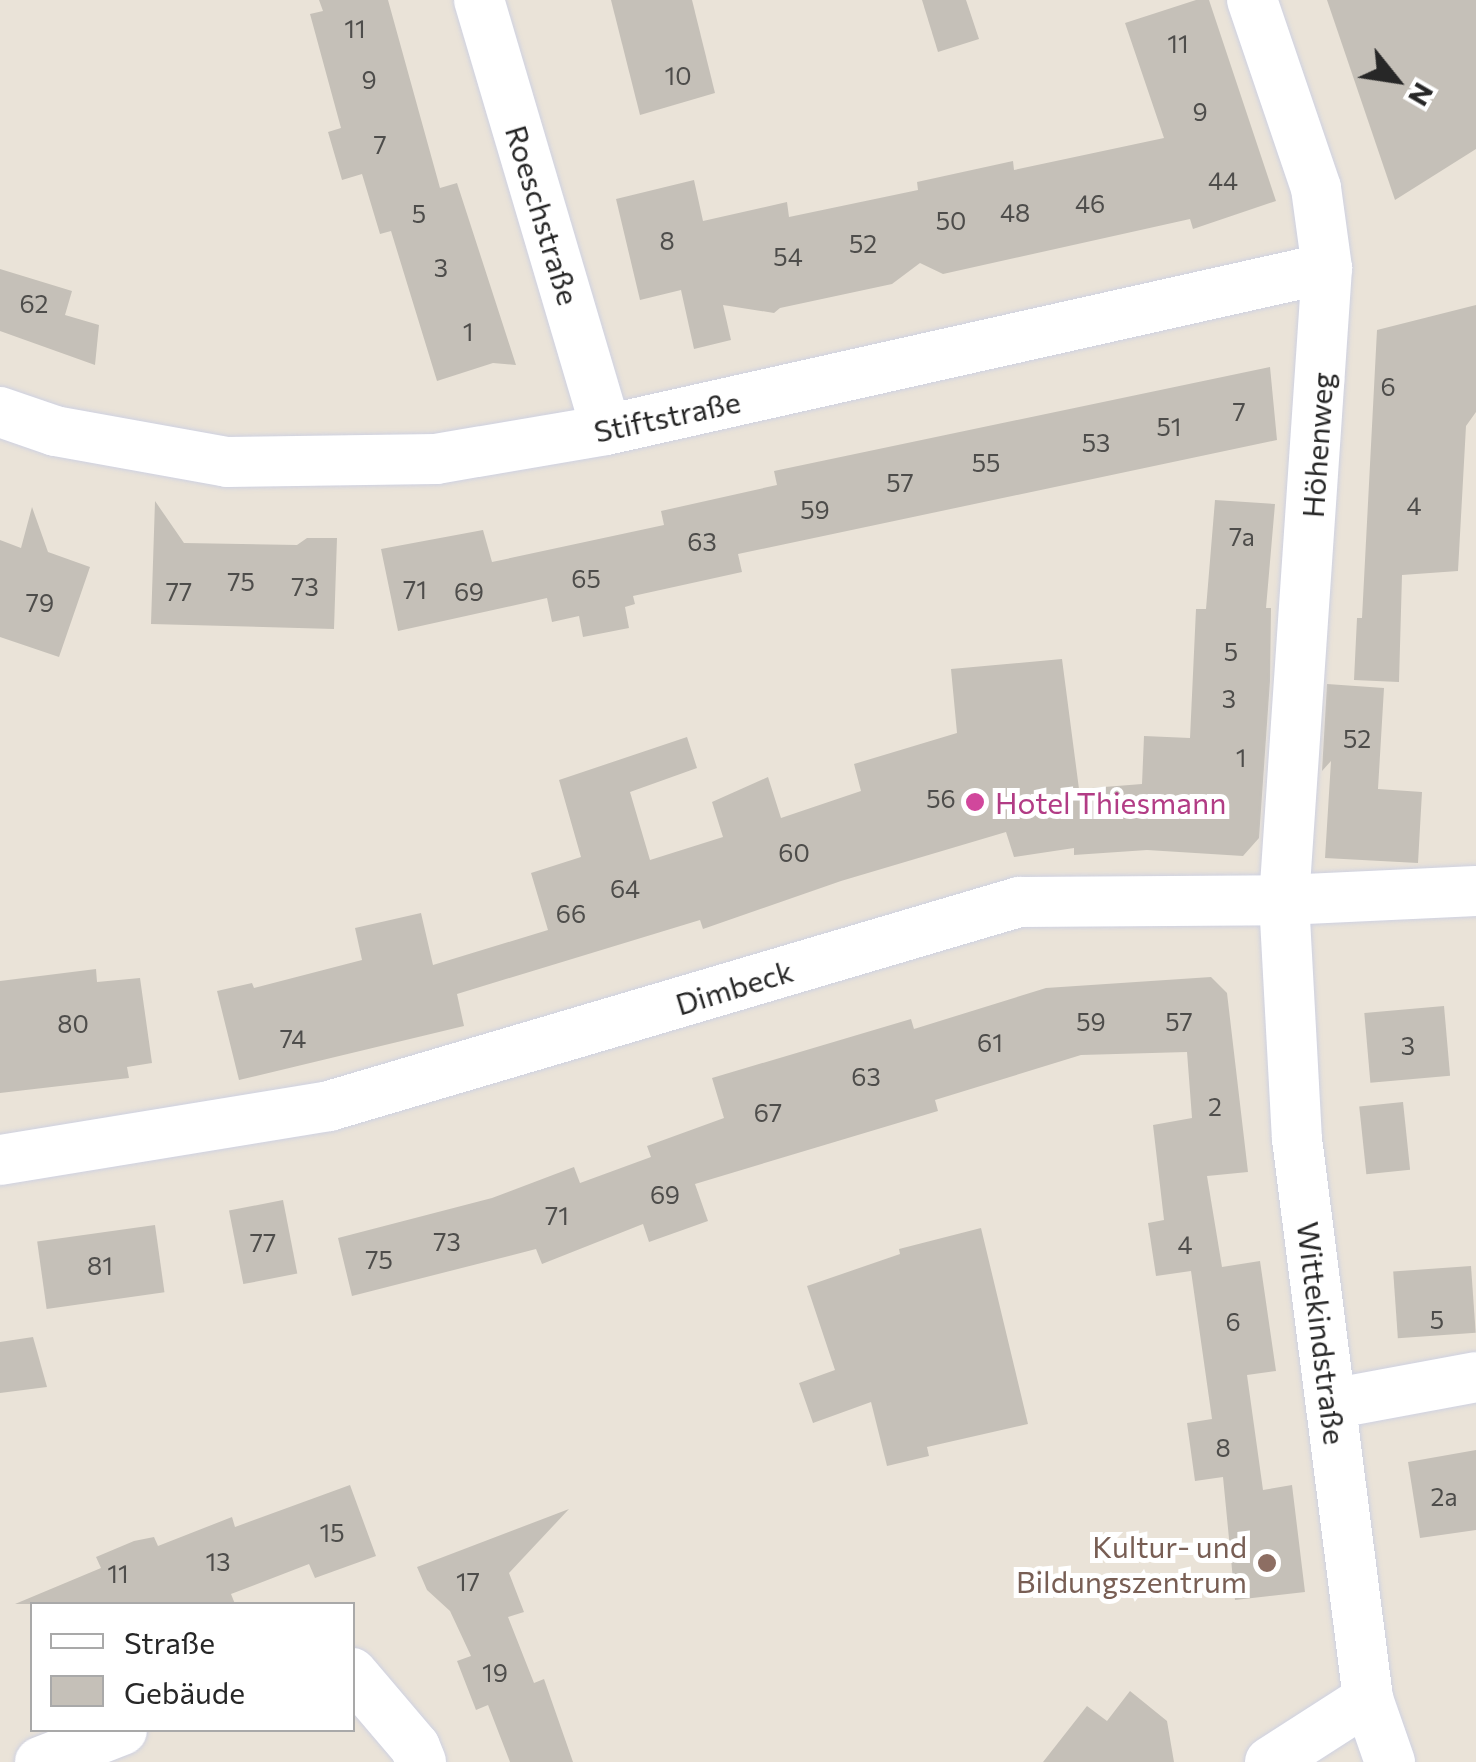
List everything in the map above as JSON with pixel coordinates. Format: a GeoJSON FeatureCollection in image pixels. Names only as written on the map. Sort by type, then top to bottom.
{"type":"FeatureCollection","features":[{"type":"Feature","properties":{"kind":"street","name":"Roeschstraße"},"geometry":{"type":"LineString","coordinates":[[479,0],[606,430]]}},
{"type":"Feature","properties":{"kind":"street","name":"Höhenweg"},"geometry":{"type":"LineString","coordinates":[[1252,0],[1316,188],[1327,268],[1284,900]]}},
{"type":"Feature","properties":{"kind":"street","name":"Stiftstraße"},"geometry":{"type":"LineString","coordinates":[[0,412],[55,431],[227,462],[436,459],[606,430],[1327,268]]}},
{"type":"Feature","properties":{"kind":"street","name":"Dimbeck"},"geometry":{"type":"LineString","coordinates":[[0,1160],[329,1106],[1019,902],[1284,900],[1476,892]]}},
{"type":"Feature","properties":{"kind":"street","name":"Wittekindstraße"},"geometry":{"type":"LineString","coordinates":[[1284,900],[1297,1139],[1368,1699],[1390,1762]]}},
{"type":"Feature","properties":{"kind":"street"},"geometry":{"type":"LineString","coordinates":[[1331,1404],[1476,1377]]}},
{"type":"Feature","properties":{"kind":"street"},"geometry":{"type":"LineString","coordinates":[[355,1677],[415,1747],[421,1762]]}},
{"type":"Feature","properties":{"kind":"street"},"geometry":{"type":"LineString","coordinates":[[1270,1762],[1368,1699]]}},
{"type":"Feature","properties":{"kind":"street"},"geometry":{"type":"LineString","coordinates":[[40,1762],[117,1732]]}},
{"type":"Feature","properties":{"kind":"building"},"geometry":{"type":"Polygon","coordinates":[[[319,0],[388,0],[440,188],[457,183],[516,365],[493,363],[437,381],[391,231],[380,234],[362,174],[342,180],[328,132],[341,128],[310,14],[323,11],[319,0]]]}},
{"type":"Feature","properties":{"kind":"building"},"geometry":{"type":"Polygon","coordinates":[[[611,0],[692,0],[715,93],[640,115],[611,0]]]}},
{"type":"Feature","properties":{"kind":"building"},"geometry":{"type":"Polygon","coordinates":[[[922,0],[966,0],[979,39],[938,52],[922,0]]]}},
{"type":"Feature","properties":{"kind":"building"},"geometry":{"type":"Polygon","coordinates":[[[1196,0],[1209,0],[1276,201],[1193,229],[1190,219],[943,274],[920,263],[892,284],[780,308],[774,313],[723,305],[731,340],[694,349],[681,290],[640,300],[616,199],[694,180],[703,221],[787,202],[789,217],[918,190],[917,182],[1013,161],[1014,170],[1164,138],[1125,23],[1196,0]]]}},
{"type":"Feature","properties":{"kind":"building"},"geometry":{"type":"Polygon","coordinates":[[[1327,0],[1476,0],[1476,149],[1395,200],[1327,0]]]}},
{"type":"Feature","properties":{"kind":"building"},"geometry":{"type":"Polygon","coordinates":[[[0,269],[72,291],[65,315],[99,325],[95,365],[0,331],[0,269]]]}},
{"type":"Feature","properties":{"kind":"building"},"geometry":{"type":"Polygon","coordinates":[[[1476,305],[1476,412],[1466,426],[1458,571],[1402,575],[1399,682],[1354,680],[1357,618],[1362,618],[1377,330],[1476,305]]]}},
{"type":"Feature","properties":{"kind":"building"},"geometry":{"type":"Polygon","coordinates":[[[1270,367],[1277,440],[738,554],[742,572],[633,596],[635,604],[625,607],[629,628],[583,637],[579,616],[552,622],[547,598],[398,631],[381,549],[483,530],[492,562],[664,525],[661,511],[777,485],[774,471],[1270,367]]]}},
{"type":"Feature","properties":{"kind":"building"},"geometry":{"type":"Polygon","coordinates":[[[1215,500],[1275,504],[1266,608],[1271,608],[1270,681],[1259,838],[1243,856],[1147,850],[1074,855],[1074,848],[1014,857],[1006,832],[841,881],[703,929],[700,920],[457,994],[464,1026],[239,1080],[217,991],[252,983],[254,988],[362,960],[355,928],[421,913],[433,965],[548,930],[531,873],[581,857],[559,780],[687,737],[697,768],[630,792],[650,860],[723,837],[712,802],[768,777],[781,818],[861,791],[854,764],[957,733],[951,669],[1062,659],[1079,789],[1142,784],[1144,736],[1190,738],[1196,609],[1206,609],[1215,500]]]}},
{"type":"Feature","properties":{"kind":"building"},"geometry":{"type":"Polygon","coordinates":[[[155,501],[184,543],[297,545],[307,538],[337,538],[334,629],[151,624],[155,501]]]}},
{"type":"Feature","properties":{"kind":"building"},"geometry":{"type":"Polygon","coordinates":[[[32,507],[48,552],[90,567],[59,657],[0,637],[0,540],[21,548],[32,507]]]}},
{"type":"Feature","properties":{"kind":"building"},"geometry":{"type":"Polygon","coordinates":[[[1327,684],[1384,688],[1378,789],[1422,792],[1418,863],[1325,858],[1331,761],[1322,771],[1327,684]]]}},
{"type":"Feature","properties":{"kind":"building"},"geometry":{"type":"Polygon","coordinates":[[[96,969],[97,982],[140,978],[152,1063],[127,1067],[129,1078],[0,1093],[0,981],[96,969]]]}},
{"type":"Feature","properties":{"kind":"building"},"geometry":{"type":"Polygon","coordinates":[[[1211,977],[1227,993],[1248,1172],[1207,1176],[1222,1267],[1260,1261],[1276,1371],[1247,1375],[1263,1490],[1292,1485],[1305,1592],[1235,1600],[1223,1477],[1195,1481],[1187,1423],[1212,1419],[1191,1271],[1156,1276],[1148,1223],[1164,1220],[1153,1125],[1192,1118],[1187,1052],[1081,1055],[935,1100],[938,1111],[695,1184],[708,1221],[649,1242],[643,1224],[542,1264],[536,1249],[352,1296],[338,1238],[492,1198],[574,1167],[580,1183],[651,1157],[647,1146],[724,1118],[712,1078],[911,1019],[914,1029],[1046,988],[1211,977]]]}},
{"type":"Feature","properties":{"kind":"building"},"geometry":{"type":"Polygon","coordinates":[[[1444,1006],[1450,1076],[1370,1083],[1364,1013],[1444,1006]]]}},
{"type":"Feature","properties":{"kind":"building"},"geometry":{"type":"Polygon","coordinates":[[[1403,1102],[1410,1170],[1366,1174],[1359,1107],[1403,1102]]]}},
{"type":"Feature","properties":{"kind":"building"},"geometry":{"type":"Polygon","coordinates":[[[283,1200],[297,1274],[243,1284],[229,1210],[283,1200]]]}},
{"type":"Feature","properties":{"kind":"building"},"geometry":{"type":"Polygon","coordinates":[[[155,1225],[164,1292],[47,1309],[37,1242],[155,1225]]]}},
{"type":"Feature","properties":{"kind":"building"},"geometry":{"type":"Polygon","coordinates":[[[981,1228],[1028,1424],[927,1447],[929,1456],[887,1466],[871,1402],[813,1423],[799,1383],[835,1370],[807,1286],[900,1254],[899,1249],[981,1228]]]}},
{"type":"Feature","properties":{"kind":"building"},"geometry":{"type":"Polygon","coordinates":[[[1471,1266],[1476,1333],[1398,1338],[1393,1271],[1471,1266]]]}},
{"type":"Feature","properties":{"kind":"building"},"geometry":{"type":"Polygon","coordinates":[[[33,1337],[47,1387],[0,1393],[0,1342],[33,1337]]]}},
{"type":"Feature","properties":{"kind":"building"},"geometry":{"type":"Polygon","coordinates":[[[1476,1450],[1476,1530],[1420,1538],[1408,1462],[1476,1450]]]}},
{"type":"Feature","properties":{"kind":"building"},"geometry":{"type":"Polygon","coordinates":[[[350,1485],[376,1556],[315,1578],[309,1564],[231,1594],[234,1602],[15,1604],[101,1568],[96,1557],[134,1541],[154,1537],[158,1546],[232,1517],[235,1527],[350,1485]]]}},
{"type":"Feature","properties":{"kind":"building"},"geometry":{"type":"Polygon","coordinates":[[[569,1509],[509,1573],[524,1612],[508,1617],[534,1683],[544,1679],[573,1762],[510,1762],[488,1705],[476,1710],[457,1661],[471,1656],[450,1611],[427,1590],[417,1567],[569,1509]]]}},
{"type":"Feature","properties":{"kind":"building"},"geometry":{"type":"Polygon","coordinates":[[[1130,1691],[1167,1721],[1174,1762],[1043,1762],[1087,1706],[1107,1721],[1130,1691]]]}},
{"type":"Feature","properties":{"kind":"place","name":"Hotel Thiesmann"},"geometry":{"type":"Point","coordinates":[975,802]}},
{"type":"Feature","properties":{"kind":"place","name":"Kultur- und Bildungszentrum"},"geometry":{"type":"Point","coordinates":[1267,1563]}}]}
